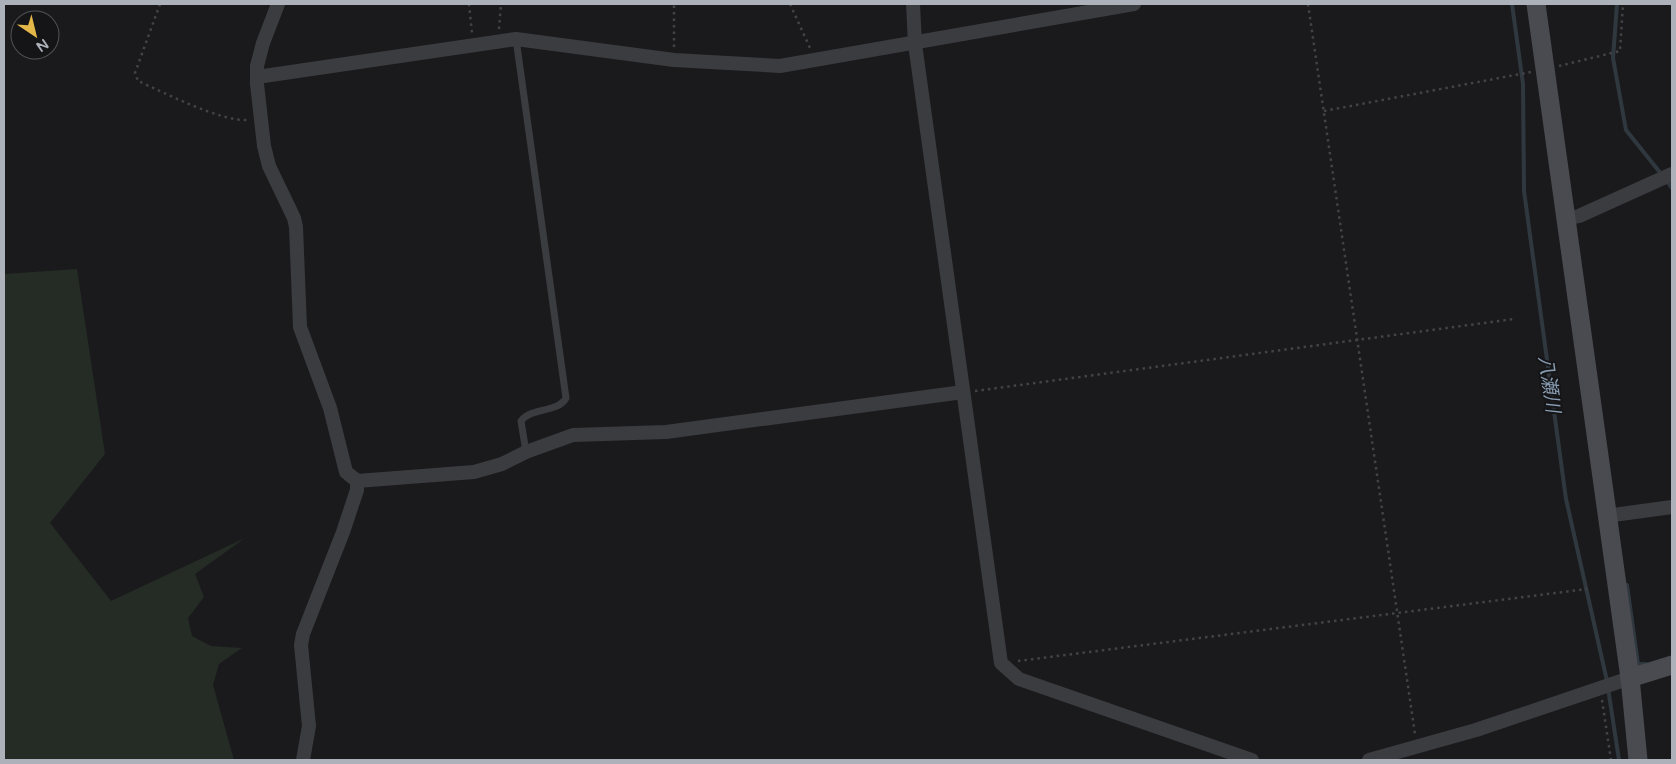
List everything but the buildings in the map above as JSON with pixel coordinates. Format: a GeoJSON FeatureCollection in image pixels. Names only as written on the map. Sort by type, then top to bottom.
{"type":"FeatureCollection","features":[{"type":"Feature","properties":{"kind":"street"},"geometry":{"type":"LineString","coordinates":[[278,4],[263,43],[256,77],[260,119],[269,166],[294,218],[296,227],[300,327],[330,408],[346,472],[357,481],[474,472],[502,464],[526,452],[573,434],[666,432],[963,392]]}},
{"type":"Feature","properties":{"kind":"street"},"geometry":{"type":"LineString","coordinates":[[912,4],[915,44],[1001,663],[1018,679],[1252,760]]}},
{"type":"Feature","properties":{"kind":"street"},"geometry":{"type":"LineString","coordinates":[[256,77],[516,39],[674,60],[780,66],[915,44],[1134,4]]}},
{"type":"Feature","properties":{"kind":"street"},"geometry":{"type":"LineString","coordinates":[[1536,4],[1606,516],[1622,681],[1638,760]]}},
{"type":"Feature","properties":{"kind":"street"},"geometry":{"type":"LineString","coordinates":[[1565,219],[1579,216],[1672,174]]}},
{"type":"Feature","properties":{"kind":"street"},"geometry":{"type":"LineString","coordinates":[[303,760],[309,726],[301,646],[303,634],[343,532],[357,490],[357,481]]}},
{"type":"Feature","properties":{"kind":"street"},"geometry":{"type":"LineString","coordinates":[[1606,516],[1672,507]]}},
{"type":"Feature","properties":{"kind":"street"},"geometry":{"type":"LineString","coordinates":[[1369,760],[1476,730],[1672,666]]}},
{"type":"Feature","properties":{"kind":"lane"},"geometry":{"type":"LineString","coordinates":[[516,39],[566,398],[560,404],[528,415],[521,421],[526,452]]}},
{"type":"Feature","properties":{"kind":"path"},"geometry":{"type":"LineString","coordinates":[[160,4],[135,73],[138,81],[208,110],[241,120],[260,119]]}},
{"type":"Feature","properties":{"kind":"path"},"geometry":{"type":"LineString","coordinates":[[469,4],[473,45]]}},
{"type":"Feature","properties":{"kind":"path"},"geometry":{"type":"LineString","coordinates":[[498,41],[501,4]]}},
{"type":"Feature","properties":{"kind":"path"},"geometry":{"type":"LineString","coordinates":[[674,4],[674,60]]}},
{"type":"Feature","properties":{"kind":"path"},"geometry":{"type":"LineString","coordinates":[[790,4],[815,59]]}},
{"type":"Feature","properties":{"kind":"path"},"geometry":{"type":"LineString","coordinates":[[1308,4],[1417,746]]}},
{"type":"Feature","properties":{"kind":"path"},"geometry":{"type":"LineString","coordinates":[[1324,110],[1545,69],[1620,51],[1623,4]]}},
{"type":"Feature","properties":{"kind":"path"},"geometry":{"type":"LineString","coordinates":[[963,392],[1514,319]]}},
{"type":"Feature","properties":{"kind":"path"},"geometry":{"type":"LineString","coordinates":[[1001,663],[1587,589]]}},
{"type":"Feature","properties":{"kind":"path"},"geometry":{"type":"LineString","coordinates":[[1601,689],[1611,760]]}},
{"type":"Feature","properties":{"kind":"shaded area"},"geometry":{"type":"Polygon","coordinates":[[[77,269],[105,454],[50,523],[111,601],[245,538],[195,574],[204,597],[188,618],[192,636],[211,646],[242,648],[219,664],[213,685],[234,760],[4,760],[4,274],[77,269]]]}},
{"type":"Feature","properties":{"kind":"waterway","name":"八瀬川"},"geometry":{"type":"LineString","coordinates":[[1512,4],[1523,84],[1524,191],[1566,499],[1607,681]]}},
{"type":"Feature","properties":{"kind":"waterway"},"geometry":{"type":"LineString","coordinates":[[1617,4],[1613,58],[1626,130],[1662,175]]}},
{"type":"Feature","properties":{"kind":"waterway"},"geometry":{"type":"LineString","coordinates":[[1666,180],[1672,188]]}},
{"type":"Feature","properties":{"kind":"waterway"},"geometry":{"type":"LineString","coordinates":[[1627,585],[1638,664],[1646,664]]}},
{"type":"Feature","properties":{"kind":"waterway","name":"八瀬川"},"geometry":{"type":"LineString","coordinates":[[1608,688],[1619,760]]}}]}
